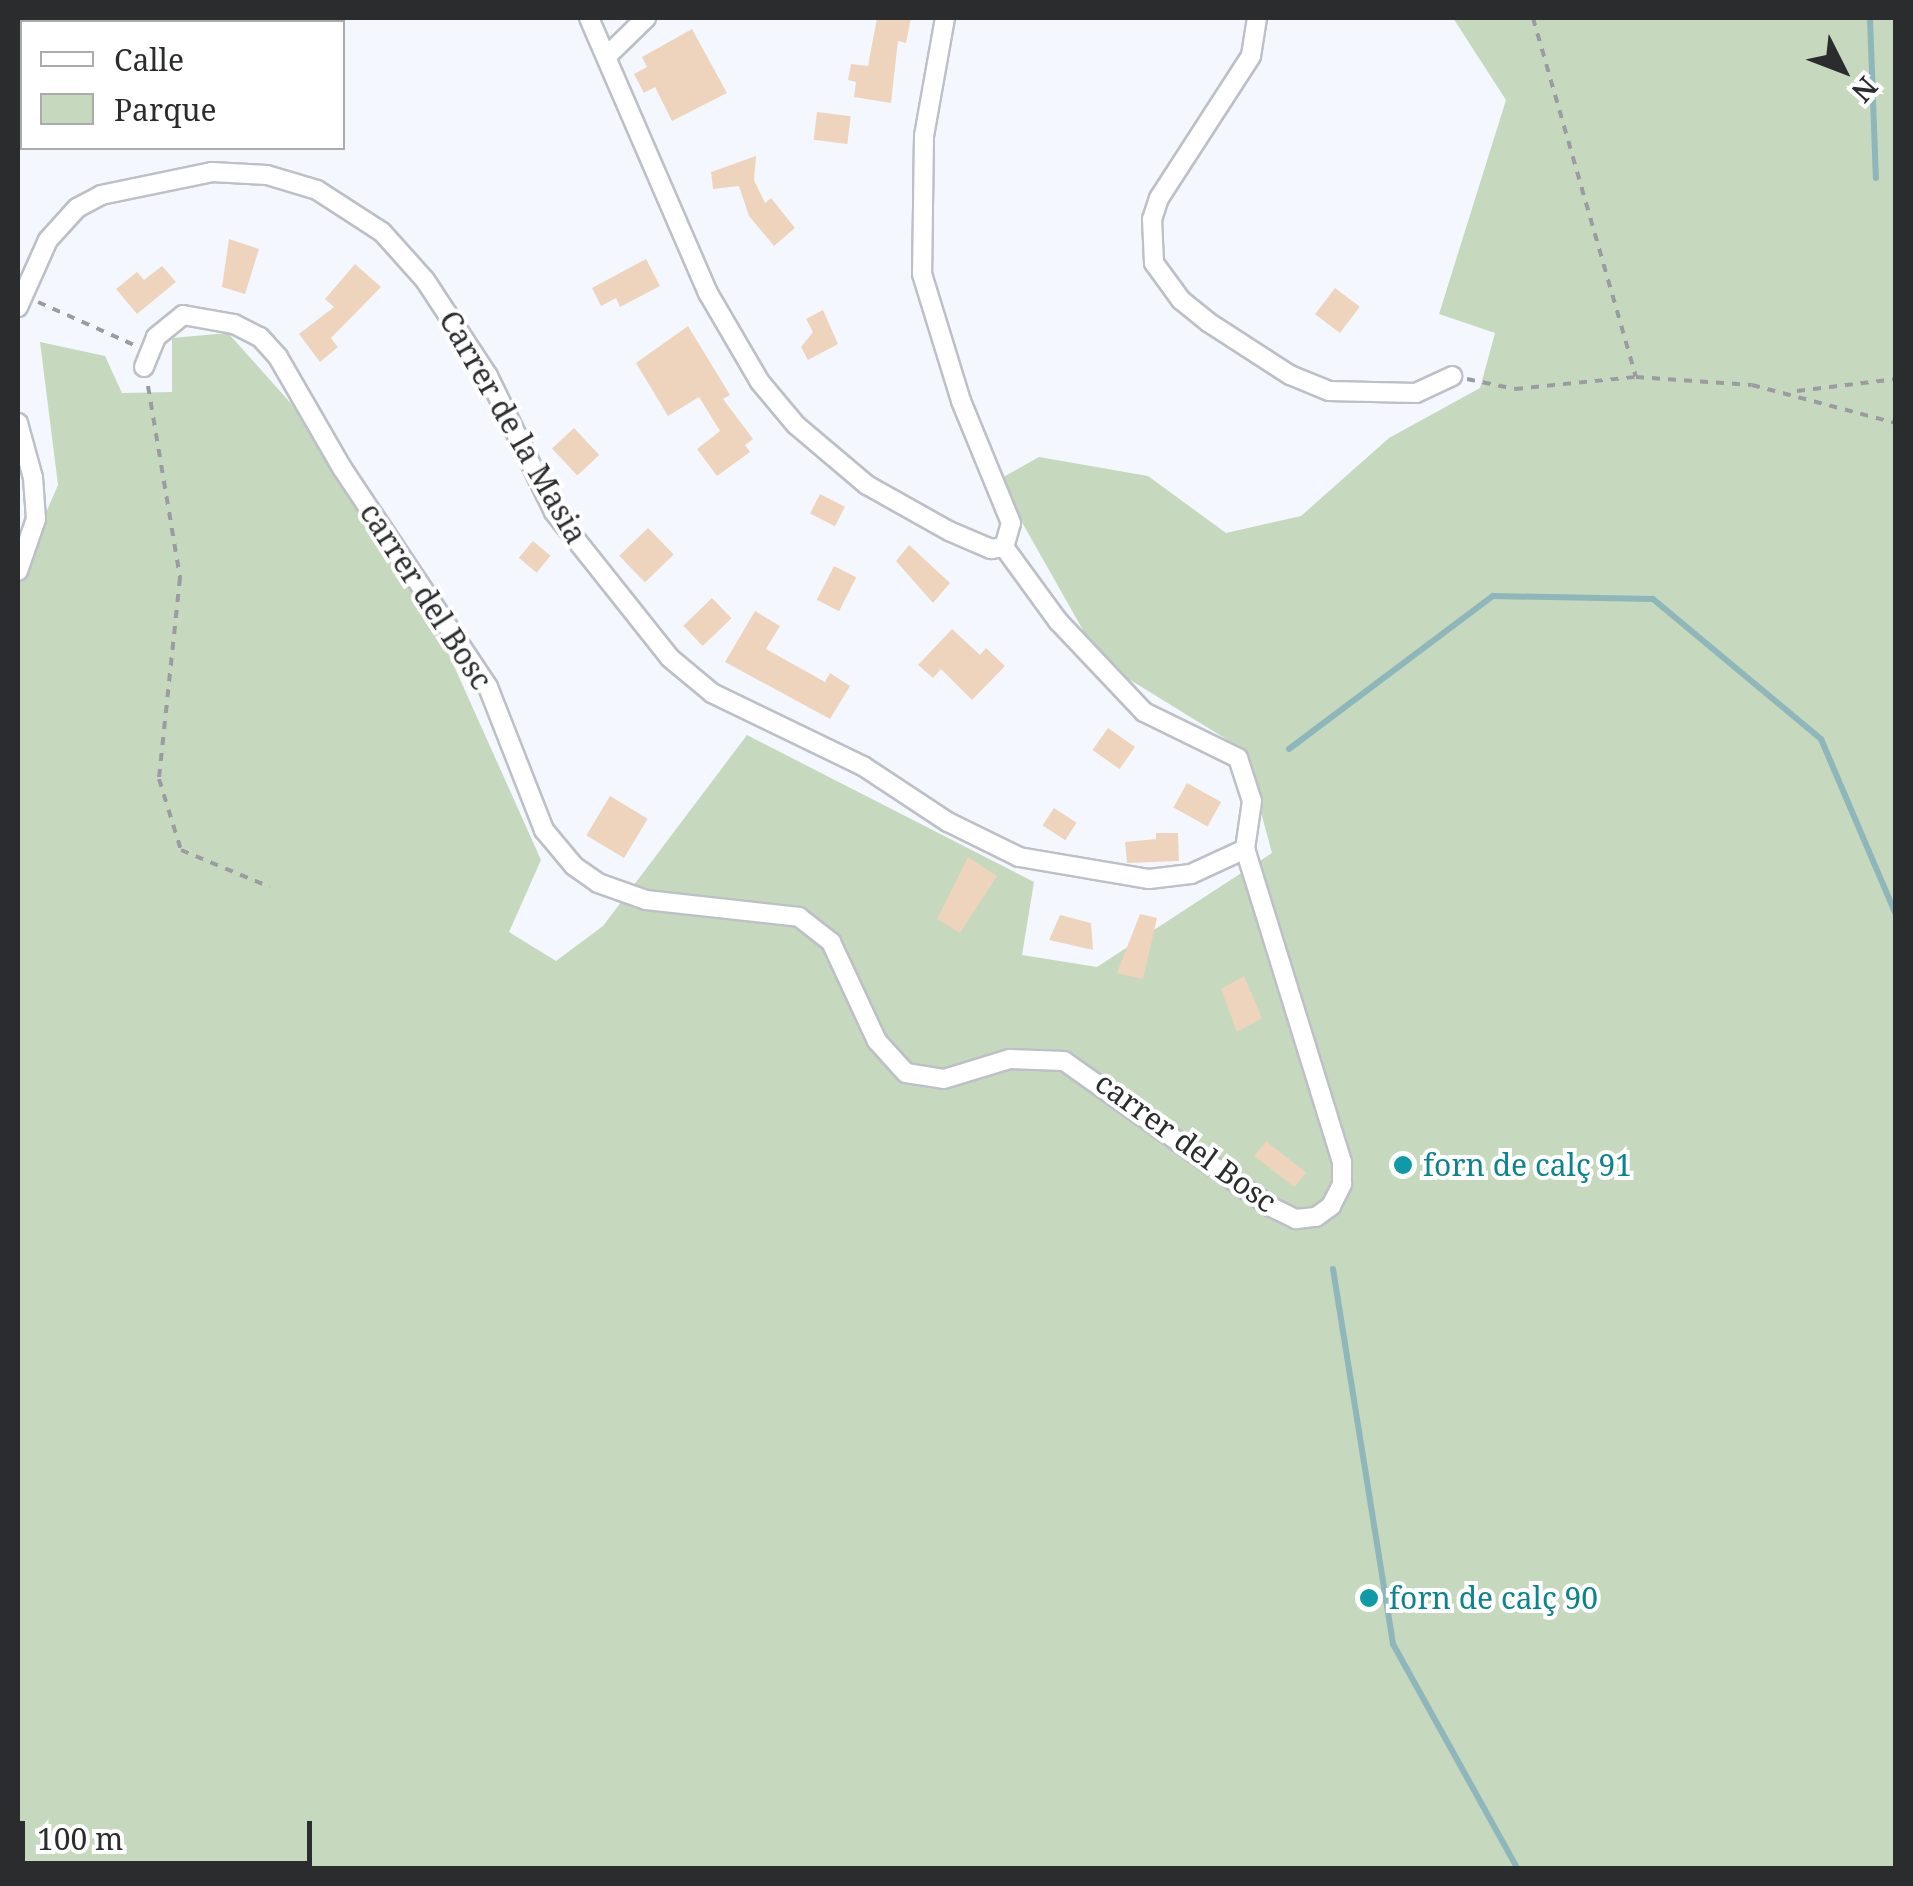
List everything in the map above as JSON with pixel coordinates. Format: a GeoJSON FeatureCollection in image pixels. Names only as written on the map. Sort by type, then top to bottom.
{"type":"FeatureCollection","features":[{"type":"Feature","properties":{"kind":"street"},"geometry":{"type":"LineString","coordinates":[[589,18],[708,293],[760,382],[796,425],[867,486],[980,545],[1004,547],[1058,621],[1144,712],[1238,758],[1252,802],[1245,849]]}},
{"type":"Feature","properties":{"kind":"street"},"geometry":{"type":"LineString","coordinates":[[608,55],[646,18]]}},
{"type":"Feature","properties":{"kind":"street"},"geometry":{"type":"LineString","coordinates":[[945,18],[924,136],[922,274],[961,401],[1012,523],[1004,547]]}},
{"type":"Feature","properties":{"kind":"street"},"geometry":{"type":"LineString","coordinates":[[1256,18],[1250,56],[1159,198],[1152,219],[1154,263],[1181,300],[1208,322],[1274,366],[1328,392],[1416,393],[1452,376]]}},
{"type":"Feature","properties":{"kind":"street","name":"Carrer de la Masia"},"geometry":{"type":"LineString","coordinates":[[19,301],[48,240],[77,208],[102,195],[212,172],[267,175],[317,190],[382,232],[425,280],[488,376],[554,512],[670,658],[712,693],[864,766],[948,822],[1019,856],[1149,879],[1191,874],[1245,849]]}},
{"type":"Feature","properties":{"kind":"street","name":"carrer del Bosc"},"geometry":{"type":"LineString","coordinates":[[146,359],[168,322],[204,314],[260,337],[278,357],[342,468],[488,687],[544,830],[574,866],[598,883],[646,900],[799,917],[830,942],[877,1041],[906,1073],[923,1080],[1010,1059],[1064,1061],[1270,1207],[1296,1219],[1316,1217],[1331,1206],[1342,1184],[1342,1162],[1245,849]]}},
{"type":"Feature","properties":{"kind":"street"},"geometry":{"type":"LineString","coordinates":[[18,422],[34,478],[36,520],[18,570]]}},
{"type":"Feature","properties":{"kind":"path"},"geometry":{"type":"LineString","coordinates":[[1532,18],[1636,377]]}},
{"type":"Feature","properties":{"kind":"path"},"geometry":{"type":"LineString","coordinates":[[19,301],[146,359],[180,578],[159,779],[180,850],[270,887]]}},
{"type":"Feature","properties":{"kind":"path"},"geometry":{"type":"LineString","coordinates":[[1452,376],[1515,389],[1636,377],[1792,392],[1896,423]]}},
{"type":"Feature","properties":{"kind":"path"},"geometry":{"type":"LineString","coordinates":[[1792,392],[1896,379]]}},
{"type":"Feature","properties":{"kind":"green space"},"geometry":{"type":"Polygon","coordinates":[[[1453,18],[1895,18],[1895,1868],[18,1868],[18,577],[58,485],[40,342],[105,356],[122,393],[172,392],[172,338],[228,333],[305,419],[446,648],[541,860],[509,932],[556,961],[603,926],[747,735],[1034,882],[1022,955],[1097,967],[1272,853],[1244,750],[1101,662],[998,480],[1039,457],[1148,476],[1226,533],[1301,516],[1389,438],[1480,388],[1495,333],[1439,314],[1506,100],[1453,18]]]}},
{"type":"Feature","properties":{"kind":"building"},"geometry":{"type":"Polygon","coordinates":[[[877,18],[911,18],[906,43],[898,41],[891,103],[854,97],[856,82],[848,80],[851,64],[868,66],[877,18]]]}},
{"type":"Feature","properties":{"kind":"building"},"geometry":{"type":"Polygon","coordinates":[[[692,29],[727,93],[672,121],[655,87],[644,93],[634,74],[647,67],[642,57],[692,29]]]}},
{"type":"Feature","properties":{"kind":"building"},"geometry":{"type":"Polygon","coordinates":[[[817,112],[851,116],[847,144],[814,140],[817,112]]]}},
{"type":"Feature","properties":{"kind":"building"},"geometry":{"type":"Polygon","coordinates":[[[756,156],[754,180],[765,203],[771,198],[795,228],[774,246],[749,216],[739,186],[713,189],[711,172],[756,156]]]}},
{"type":"Feature","properties":{"kind":"building"},"geometry":{"type":"Polygon","coordinates":[[[229,239],[259,249],[245,294],[222,287],[229,239]]]}},
{"type":"Feature","properties":{"kind":"building"},"geometry":{"type":"Polygon","coordinates":[[[646,259],[660,286],[620,307],[616,298],[601,306],[592,288],[646,259]]]}},
{"type":"Feature","properties":{"kind":"building"},"geometry":{"type":"Polygon","coordinates":[[[355,264],[381,287],[331,338],[338,347],[320,362],[299,334],[334,307],[325,299],[355,264]]]}},
{"type":"Feature","properties":{"kind":"building"},"geometry":{"type":"Polygon","coordinates":[[[162,266],[176,282],[137,314],[116,289],[137,272],[144,280],[162,266]]]}},
{"type":"Feature","properties":{"kind":"building"},"geometry":{"type":"Polygon","coordinates":[[[1335,288],[1360,307],[1340,333],[1315,314],[1335,288]]]}},
{"type":"Feature","properties":{"kind":"building"},"geometry":{"type":"Polygon","coordinates":[[[823,310],[838,344],[808,360],[801,347],[813,332],[806,319],[823,310]]]}},
{"type":"Feature","properties":{"kind":"building"},"geometry":{"type":"Polygon","coordinates":[[[688,326],[730,395],[723,399],[753,439],[745,445],[750,452],[717,476],[697,449],[720,431],[699,397],[668,416],[636,363],[688,326]]]}},
{"type":"Feature","properties":{"kind":"building"},"geometry":{"type":"Polygon","coordinates":[[[574,428],[599,455],[577,476],[552,448],[574,428]]]}},
{"type":"Feature","properties":{"kind":"building"},"geometry":{"type":"Polygon","coordinates":[[[820,494],[845,507],[835,526],[810,514],[820,494]]]}},
{"type":"Feature","properties":{"kind":"building"},"geometry":{"type":"Polygon","coordinates":[[[648,528],[674,555],[645,582],[619,556],[648,528]]]}},
{"type":"Feature","properties":{"kind":"building"},"geometry":{"type":"Polygon","coordinates":[[[533,541],[551,556],[536,573],[519,558],[533,541]]]}},
{"type":"Feature","properties":{"kind":"building"},"geometry":{"type":"Polygon","coordinates":[[[909,545],[950,583],[933,603],[896,561],[909,545]]]}},
{"type":"Feature","properties":{"kind":"building"},"geometry":{"type":"Polygon","coordinates":[[[834,566],[856,577],[839,611],[817,600],[834,566]]]}},
{"type":"Feature","properties":{"kind":"building"},"geometry":{"type":"Polygon","coordinates":[[[712,598],[731,618],[703,646],[683,626],[712,598]]]}},
{"type":"Feature","properties":{"kind":"building"},"geometry":{"type":"Polygon","coordinates":[[[755,611],[780,626],[766,649],[825,682],[830,673],[850,686],[830,719],[725,662],[755,611]]]}},
{"type":"Feature","properties":{"kind":"building"},"geometry":{"type":"Polygon","coordinates":[[[952,629],[980,655],[986,648],[1005,666],[972,700],[941,669],[933,678],[918,665],[952,629]]]}},
{"type":"Feature","properties":{"kind":"building"},"geometry":{"type":"Polygon","coordinates":[[[1108,728],[1135,747],[1120,769],[1093,750],[1108,728]]]}},
{"type":"Feature","properties":{"kind":"building"},"geometry":{"type":"Polygon","coordinates":[[[1187,783],[1221,802],[1208,826],[1173,807],[1187,783]]]}},
{"type":"Feature","properties":{"kind":"building"},"geometry":{"type":"Polygon","coordinates":[[[610,796],[648,819],[624,858],[586,835],[610,796]]]}},
{"type":"Feature","properties":{"kind":"building"},"geometry":{"type":"Polygon","coordinates":[[[1054,808],[1077,823],[1065,840],[1043,826],[1054,808]]]}},
{"type":"Feature","properties":{"kind":"building"},"geometry":{"type":"Polygon","coordinates":[[[1156,833],[1178,833],[1179,861],[1127,863],[1125,842],[1156,839],[1156,833]]]}},
{"type":"Feature","properties":{"kind":"building"},"geometry":{"type":"Polygon","coordinates":[[[968,857],[997,876],[960,933],[937,919],[968,857]]]}},
{"type":"Feature","properties":{"kind":"building"},"geometry":{"type":"Polygon","coordinates":[[[1140,914],[1157,918],[1143,979],[1117,973],[1140,914]]]}},
{"type":"Feature","properties":{"kind":"building"},"geometry":{"type":"Polygon","coordinates":[[[1060,915],[1091,923],[1093,950],[1049,940],[1060,915]]]}},
{"type":"Feature","properties":{"kind":"building"},"geometry":{"type":"Polygon","coordinates":[[[1244,976],[1262,1018],[1237,1032],[1221,989],[1244,976]]]}},
{"type":"Feature","properties":{"kind":"building"},"geometry":{"type":"Polygon","coordinates":[[[1266,1141],[1306,1172],[1294,1187],[1254,1156],[1266,1141]]]}},
{"type":"Feature","properties":{"kind":"waterway"},"geometry":{"type":"LineString","coordinates":[[1870,18],[1876,178]]}},
{"type":"Feature","properties":{"kind":"waterway"},"geometry":{"type":"LineString","coordinates":[[1289,749],[1493,596],[1653,599],[1821,739],[1896,915]]}},
{"type":"Feature","properties":{"kind":"waterway"},"geometry":{"type":"LineString","coordinates":[[1333,1269],[1393,1644],[1517,1868]]}},
{"type":"Feature","properties":{"kind":"place","name":"forn de calç 91"},"geometry":{"type":"Point","coordinates":[1403,1165]}},
{"type":"Feature","properties":{"kind":"place","name":"forn de calç 90"},"geometry":{"type":"Point","coordinates":[1369,1598]}}]}
